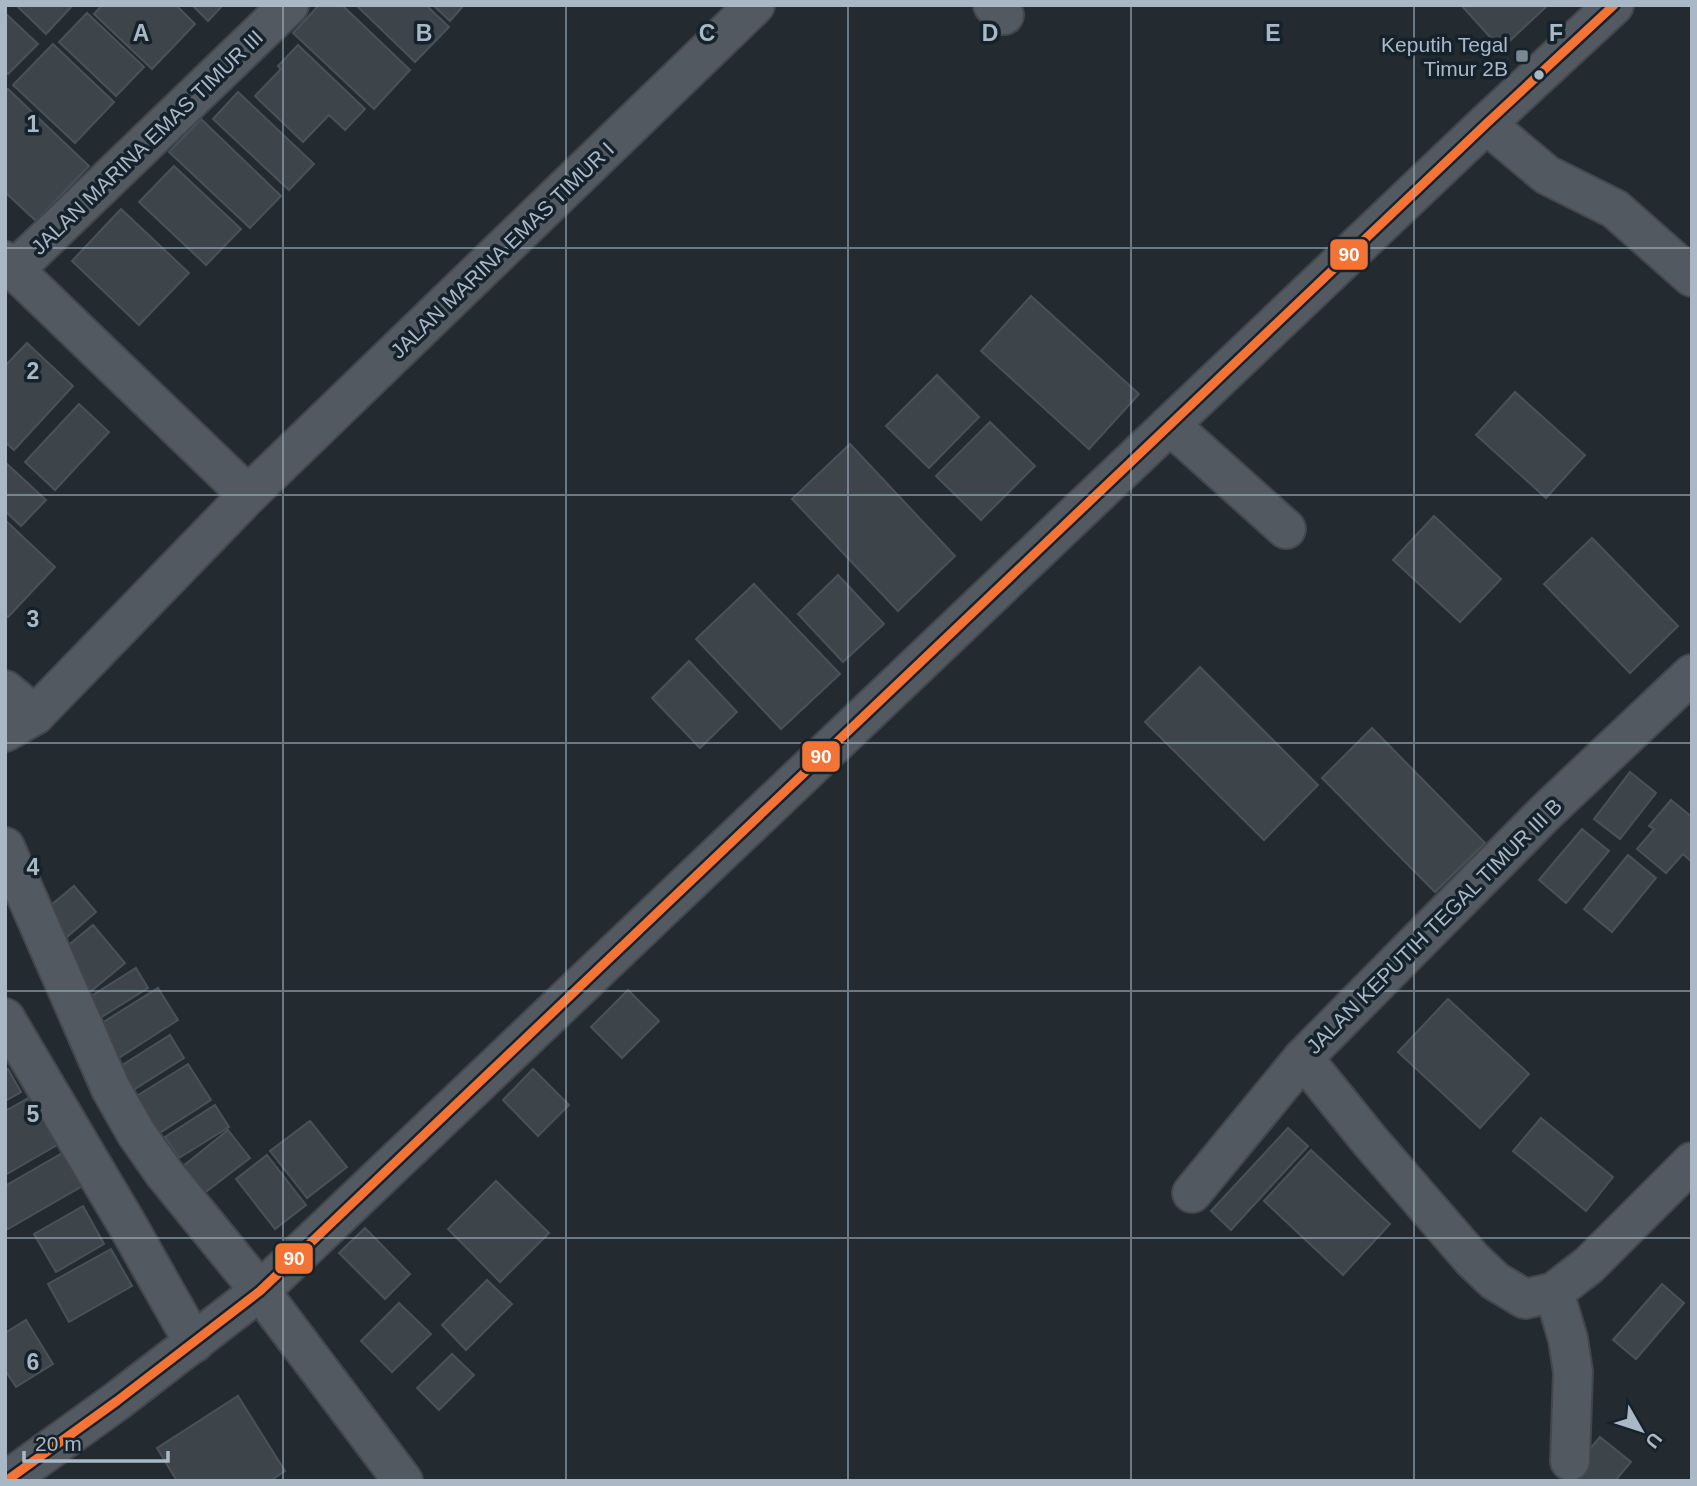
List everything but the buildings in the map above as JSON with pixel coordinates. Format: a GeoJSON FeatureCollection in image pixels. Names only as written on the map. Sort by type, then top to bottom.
{"type":"FeatureCollection","features":[{"type":"Feature","properties":{"kind":"street","name":"JALAN MARINA EMAS TIMUR III"},"geometry":{"type":"LineString","coordinates":[[10,265],[289,5]]}},
{"type":"Feature","properties":{"kind":"street","name":"JALAN MARINA EMAS TIMUR I"},"geometry":{"type":"LineString","coordinates":[[20,724],[248,495],[755,5]]}},
{"type":"Feature","properties":{"kind":"street"},"geometry":{"type":"LineString","coordinates":[[6,1481],[260,1292],[1614,5]]}},
{"type":"Feature","properties":{"kind":"street"},"geometry":{"type":"LineString","coordinates":[[1486,124],[1547,175],[1615,209],[1692,277]]}},
{"type":"Feature","properties":{"kind":"street"},"geometry":{"type":"LineString","coordinates":[[10,265],[248,495]]}},
{"type":"Feature","properties":{"kind":"street"},"geometry":{"type":"LineString","coordinates":[[1170,425],[1286,529]]}},
{"type":"Feature","properties":{"kind":"street","name":"JALAN KEPUTIH TEGAL TIMUR III B"},"geometry":{"type":"LineString","coordinates":[[1192,1193],[1303,1058],[1545,812],[1692,674]]}},
{"type":"Feature","properties":{"kind":"street"},"geometry":{"type":"LineString","coordinates":[[5,690],[20,724]]}},
{"type":"Feature","properties":{"kind":"street"},"geometry":{"type":"LineString","coordinates":[[5,847],[123,1111],[164,1173],[260,1292],[403,1481]]}},
{"type":"Feature","properties":{"kind":"street"},"geometry":{"type":"LineString","coordinates":[[5,1018],[194,1343]]}},
{"type":"Feature","properties":{"kind":"street"},"geometry":{"type":"LineString","coordinates":[[1303,1058],[1472,1259],[1488,1274],[1525,1299],[1554,1293],[1589,1265],[1692,1162]]}},
{"type":"Feature","properties":{"kind":"street"},"geometry":{"type":"LineString","coordinates":[[1554,1293],[1568,1339],[1573,1372],[1570,1461]]}},
{"type":"Feature","properties":{"kind":"transit line","name":"90"},"geometry":{"type":"LineString","coordinates":[[6,1481],[117,1401],[260,1291],[1614,5]]}},
{"type":"Feature","properties":{"kind":"place","name":"Keputih Tegal Timur 2B"},"geometry":{"type":"Point","coordinates":[1522,56]}}]}
